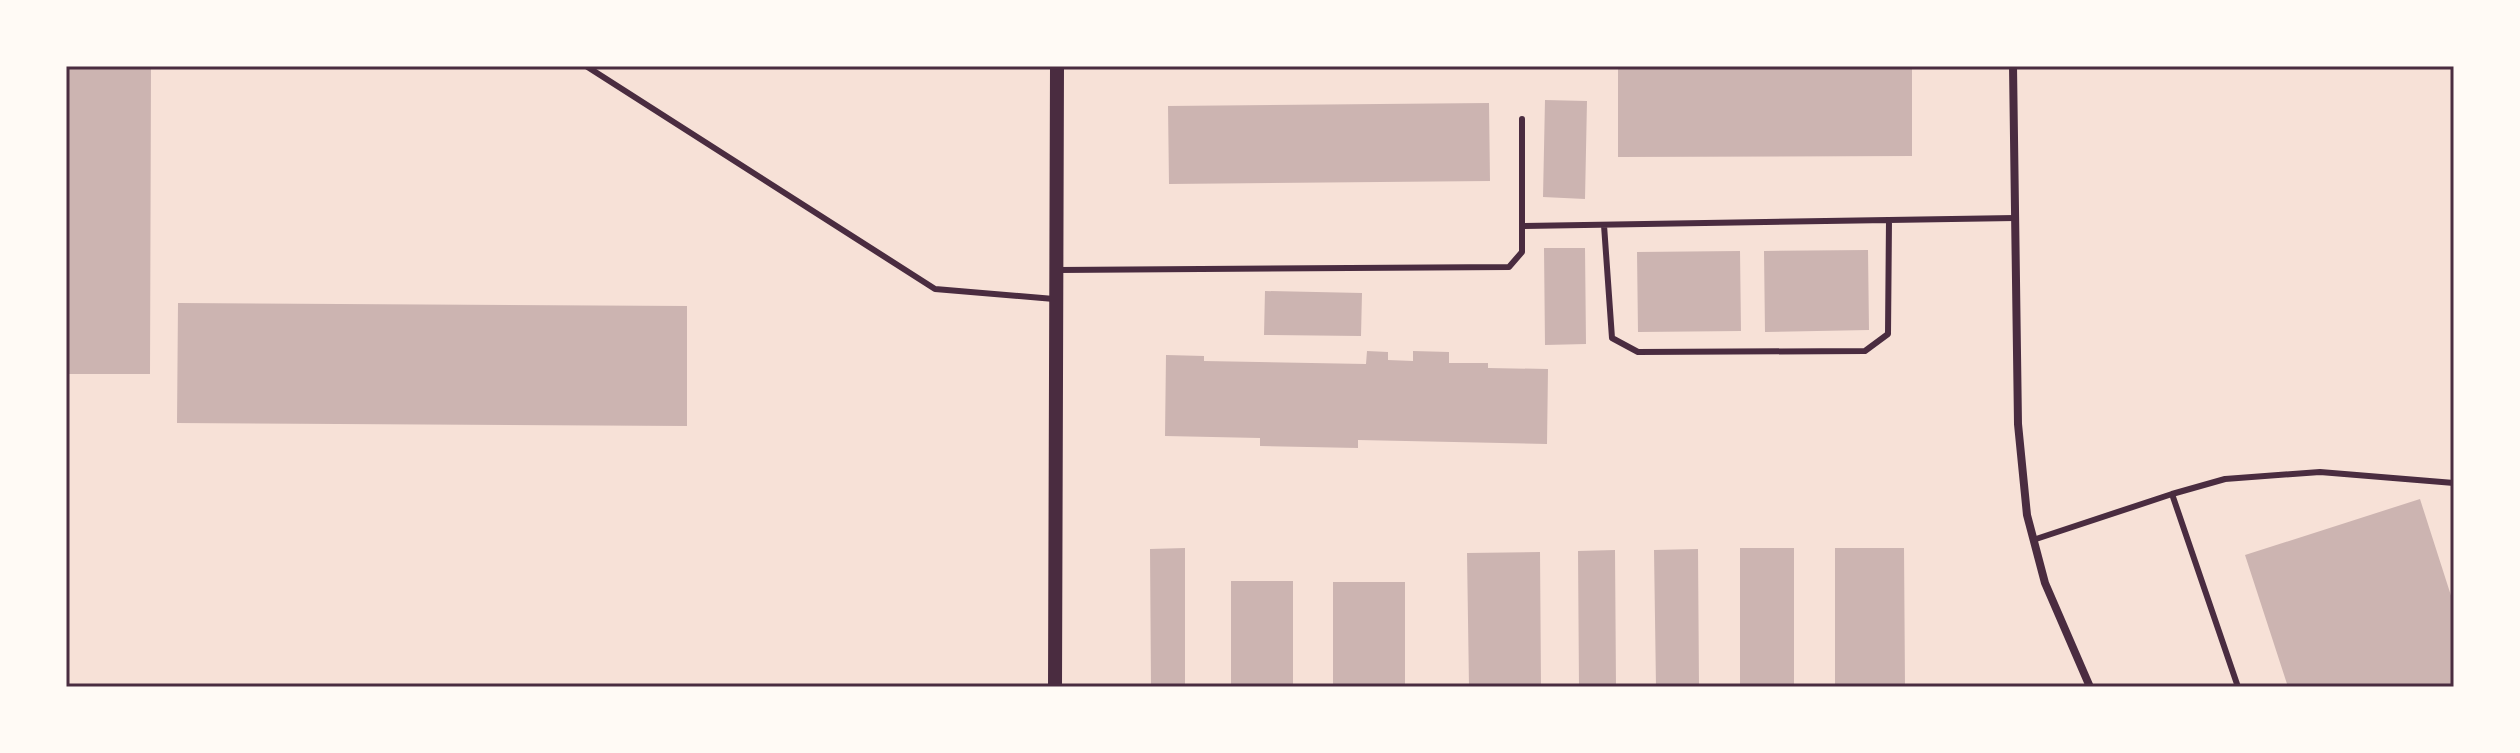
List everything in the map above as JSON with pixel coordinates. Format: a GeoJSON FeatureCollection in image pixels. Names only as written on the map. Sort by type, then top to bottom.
{"type":"FeatureCollection","features":[{"type":"Feature","properties":{"kind":"street"},"geometry":{"type":"LineString","coordinates":[[1055,687],[1057,66]]}},
{"type":"Feature","properties":{"kind":"street"},"geometry":{"type":"LineString","coordinates":[[2013,66],[2018,424],[2027,515],[2045,583],[2090,687]]}},
{"type":"Feature","properties":{"kind":"lane"},"geometry":{"type":"LineString","coordinates":[[586,66],[935,289],[1054,299]]}},
{"type":"Feature","properties":{"kind":"lane"},"geometry":{"type":"LineString","coordinates":[[1055,270],[1509,267],[1522,252],[1522,119]]}},
{"type":"Feature","properties":{"kind":"lane"},"geometry":{"type":"LineString","coordinates":[[1522,226],[2015,218]]}},
{"type":"Feature","properties":{"kind":"lane"},"geometry":{"type":"LineString","coordinates":[[1604,225],[1612,338],[1638,352],[1865,351],[1888,334],[1889,220]]}},
{"type":"Feature","properties":{"kind":"lane"},"geometry":{"type":"LineString","coordinates":[[2033,540],[2225,479],[2320,472],[2454,483]]}},
{"type":"Feature","properties":{"kind":"lane"},"geometry":{"type":"LineString","coordinates":[[2172,494],[2238,687]]}},
{"type":"Feature","properties":{"kind":"building"},"geometry":{"type":"Polygon","coordinates":[[[66,66],[151,66],[150,374],[66,374],[66,66]]]}},
{"type":"Feature","properties":{"kind":"building"},"geometry":{"type":"Polygon","coordinates":[[[1618,66],[1912,66],[1912,156],[1618,157],[1618,66]]]}},
{"type":"Feature","properties":{"kind":"building"},"geometry":{"type":"Polygon","coordinates":[[[1545,100],[1587,101],[1585,199],[1543,197],[1545,100]]]}},
{"type":"Feature","properties":{"kind":"building"},"geometry":{"type":"Polygon","coordinates":[[[1489,103],[1490,181],[1169,184],[1168,106],[1489,103]]]}},
{"type":"Feature","properties":{"kind":"building"},"geometry":{"type":"Polygon","coordinates":[[[1544,248],[1585,248],[1586,344],[1545,345],[1544,248]]]}},
{"type":"Feature","properties":{"kind":"building"},"geometry":{"type":"Polygon","coordinates":[[[1868,250],[1869,330],[1765,332],[1764,251],[1868,250]]]}},
{"type":"Feature","properties":{"kind":"building"},"geometry":{"type":"Polygon","coordinates":[[[1740,251],[1741,331],[1638,332],[1637,252],[1740,251]]]}},
{"type":"Feature","properties":{"kind":"building"},"geometry":{"type":"Polygon","coordinates":[[[1265,291],[1362,293],[1361,336],[1264,335],[1265,291]]]}},
{"type":"Feature","properties":{"kind":"building"},"geometry":{"type":"Polygon","coordinates":[[[178,303],[687,306],[687,426],[177,423],[178,303]]]}},
{"type":"Feature","properties":{"kind":"building"},"geometry":{"type":"Polygon","coordinates":[[[1367,351],[1388,352],[1388,360],[1413,361],[1413,351],[1449,352],[1449,363],[1488,363],[1488,368],[1548,369],[1547,444],[1358,440],[1358,448],[1260,446],[1260,438],[1165,436],[1166,355],[1204,356],[1204,361],[1366,364],[1367,351]]]}},
{"type":"Feature","properties":{"kind":"building"},"geometry":{"type":"Polygon","coordinates":[[[2420,499],[2454,605],[2454,687],[2288,687],[2245,555],[2420,499]]]}},
{"type":"Feature","properties":{"kind":"building"},"geometry":{"type":"Polygon","coordinates":[[[1185,548],[1185,687],[1151,687],[1150,549],[1185,548]]]}},
{"type":"Feature","properties":{"kind":"building"},"geometry":{"type":"Polygon","coordinates":[[[1740,548],[1794,548],[1794,687],[1740,687],[1740,548]]]}},
{"type":"Feature","properties":{"kind":"building"},"geometry":{"type":"Polygon","coordinates":[[[1835,548],[1904,548],[1905,687],[1835,687],[1835,548]]]}},
{"type":"Feature","properties":{"kind":"building"},"geometry":{"type":"Polygon","coordinates":[[[1698,549],[1699,687],[1656,687],[1654,550],[1698,549]]]}},
{"type":"Feature","properties":{"kind":"building"},"geometry":{"type":"Polygon","coordinates":[[[1615,550],[1616,687],[1579,687],[1578,551],[1615,550]]]}},
{"type":"Feature","properties":{"kind":"building"},"geometry":{"type":"Polygon","coordinates":[[[1540,552],[1541,687],[1469,687],[1467,553],[1540,552]]]}},
{"type":"Feature","properties":{"kind":"building"},"geometry":{"type":"Polygon","coordinates":[[[1231,581],[1293,581],[1293,687],[1231,687],[1231,581]]]}},
{"type":"Feature","properties":{"kind":"building"},"geometry":{"type":"Polygon","coordinates":[[[1333,582],[1405,582],[1405,687],[1333,687],[1333,582]]]}}]}
